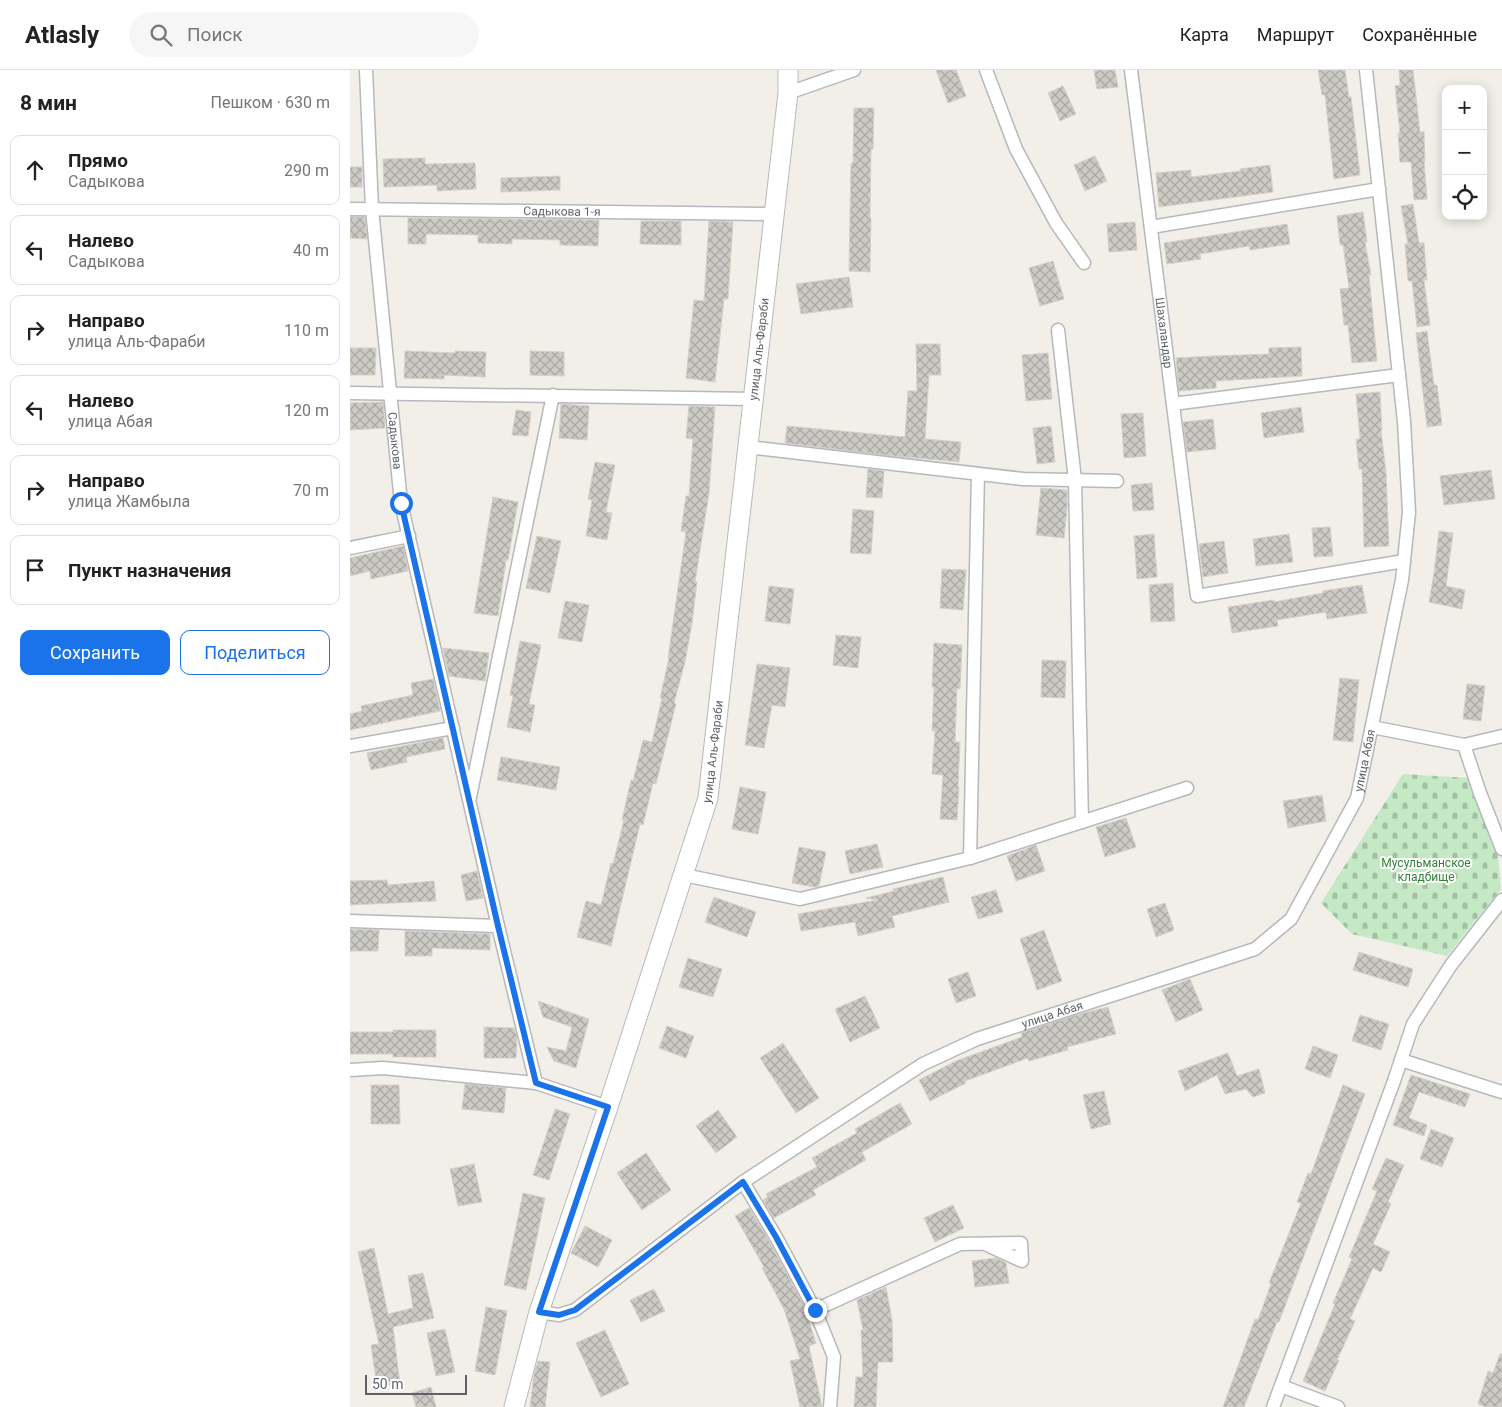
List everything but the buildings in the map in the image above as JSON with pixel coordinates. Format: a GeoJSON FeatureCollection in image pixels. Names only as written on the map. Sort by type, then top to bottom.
{"type":"FeatureCollection","features":[{"type":"Feature","properties":{"kind":"main road","name":"улица Аль-Фараби"},"geometry":{"type":"LineString","coordinates":[[514,1407],[539,1312],[608,1107],[708,798],[788,93],[788,70]]}},
{"type":"Feature","properties":{"kind":"street","name":"Садыкова"},"geometry":{"type":"LineString","coordinates":[[366,70],[372,209],[401,503],[536,1083]]}},
{"type":"Feature","properties":{"kind":"street"},"geometry":{"type":"LineString","coordinates":[[788,93],[854,70]]}},
{"type":"Feature","properties":{"kind":"street"},"geometry":{"type":"LineString","coordinates":[[986,70],[1016,149],[1056,223],[1084,263]]}},
{"type":"Feature","properties":{"kind":"street","name":"Шахаландар"},"geometry":{"type":"LineString","coordinates":[[1132,70],[1197,596],[1404,561]]}},
{"type":"Feature","properties":{"kind":"street"},"geometry":{"type":"LineString","coordinates":[[1366,70],[1404,420],[1410,512],[1402,580],[1372,726]]}},
{"type":"Feature","properties":{"kind":"street"},"geometry":{"type":"LineString","coordinates":[[1151,227],[1379,190]]}},
{"type":"Feature","properties":{"kind":"street","name":"Садыкова 1-я"},"geometry":{"type":"LineString","coordinates":[[350,209],[774,214]]}},
{"type":"Feature","properties":{"kind":"street"},"geometry":{"type":"LineString","coordinates":[[1058,330],[1075,480],[1082,822]]}},
{"type":"Feature","properties":{"kind":"street"},"geometry":{"type":"LineString","coordinates":[[1173,404],[1399,375]]}},
{"type":"Feature","properties":{"kind":"street"},"geometry":{"type":"LineString","coordinates":[[350,393],[754,399]]}},
{"type":"Feature","properties":{"kind":"street"},"geometry":{"type":"LineString","coordinates":[[469,801],[553,396]]}},
{"type":"Feature","properties":{"kind":"street"},"geometry":{"type":"LineString","coordinates":[[748,447],[1023,479],[1117,481]]}},
{"type":"Feature","properties":{"kind":"street"},"geometry":{"type":"LineString","coordinates":[[970,858],[978,474]]}},
{"type":"Feature","properties":{"kind":"street"},"geometry":{"type":"LineString","coordinates":[[350,548],[409,536]]}},
{"type":"Feature","properties":{"kind":"street","name":"улица Абая"},"geometry":{"type":"LineString","coordinates":[[539,1312],[559,1315],[575,1310],[743,1182],[923,1064],[977,1039],[1255,949],[1291,919],[1357,798],[1372,726],[1464,745],[1502,736]]}},
{"type":"Feature","properties":{"kind":"street"},"geometry":{"type":"LineString","coordinates":[[350,746],[453,728]]}},
{"type":"Feature","properties":{"kind":"street"},"geometry":{"type":"LineString","coordinates":[[1464,745],[1502,850]]}},
{"type":"Feature","properties":{"kind":"street"},"geometry":{"type":"LineString","coordinates":[[684,875],[800,899],[970,858],[1186,788]]}},
{"type":"Feature","properties":{"kind":"street"},"geometry":{"type":"LineString","coordinates":[[1273,1407],[1413,1024],[1451,965],[1502,900]]}},
{"type":"Feature","properties":{"kind":"street"},"geometry":{"type":"LineString","coordinates":[[350,920],[498,926]]}},
{"type":"Feature","properties":{"kind":"street"},"geometry":{"type":"LineString","coordinates":[[1401,1060],[1502,1092]]}},
{"type":"Feature","properties":{"kind":"street"},"geometry":{"type":"LineString","coordinates":[[350,1070],[382,1068],[536,1083],[608,1107]]}},
{"type":"Feature","properties":{"kind":"street"},"geometry":{"type":"LineString","coordinates":[[743,1182],[776,1237],[815,1310],[834,1357],[830,1407]]}},
{"type":"Feature","properties":{"kind":"street"},"geometry":{"type":"LineString","coordinates":[[815,1310],[960,1244],[985,1244]]}},
{"type":"Feature","properties":{"kind":"street"},"geometry":{"type":"LineString","coordinates":[[1281,1386],[1338,1407]]}},
{"type":"Feature","properties":{"kind":"green space","name":"Мусульманское кладбище"},"geometry":{"type":"Polygon","coordinates":[[[1403,774],[1470,778],[1494,816],[1501,889],[1447,956],[1352,934],[1321,903],[1403,774]]]}},
{"type":"Feature","properties":{"kind":"route"},"geometry":{"type":"LineString","coordinates":[[401,503],[536,1083],[608,1107],[539,1312],[559,1315],[575,1310],[743,1182],[776,1237],[815,1310]]}}]}
